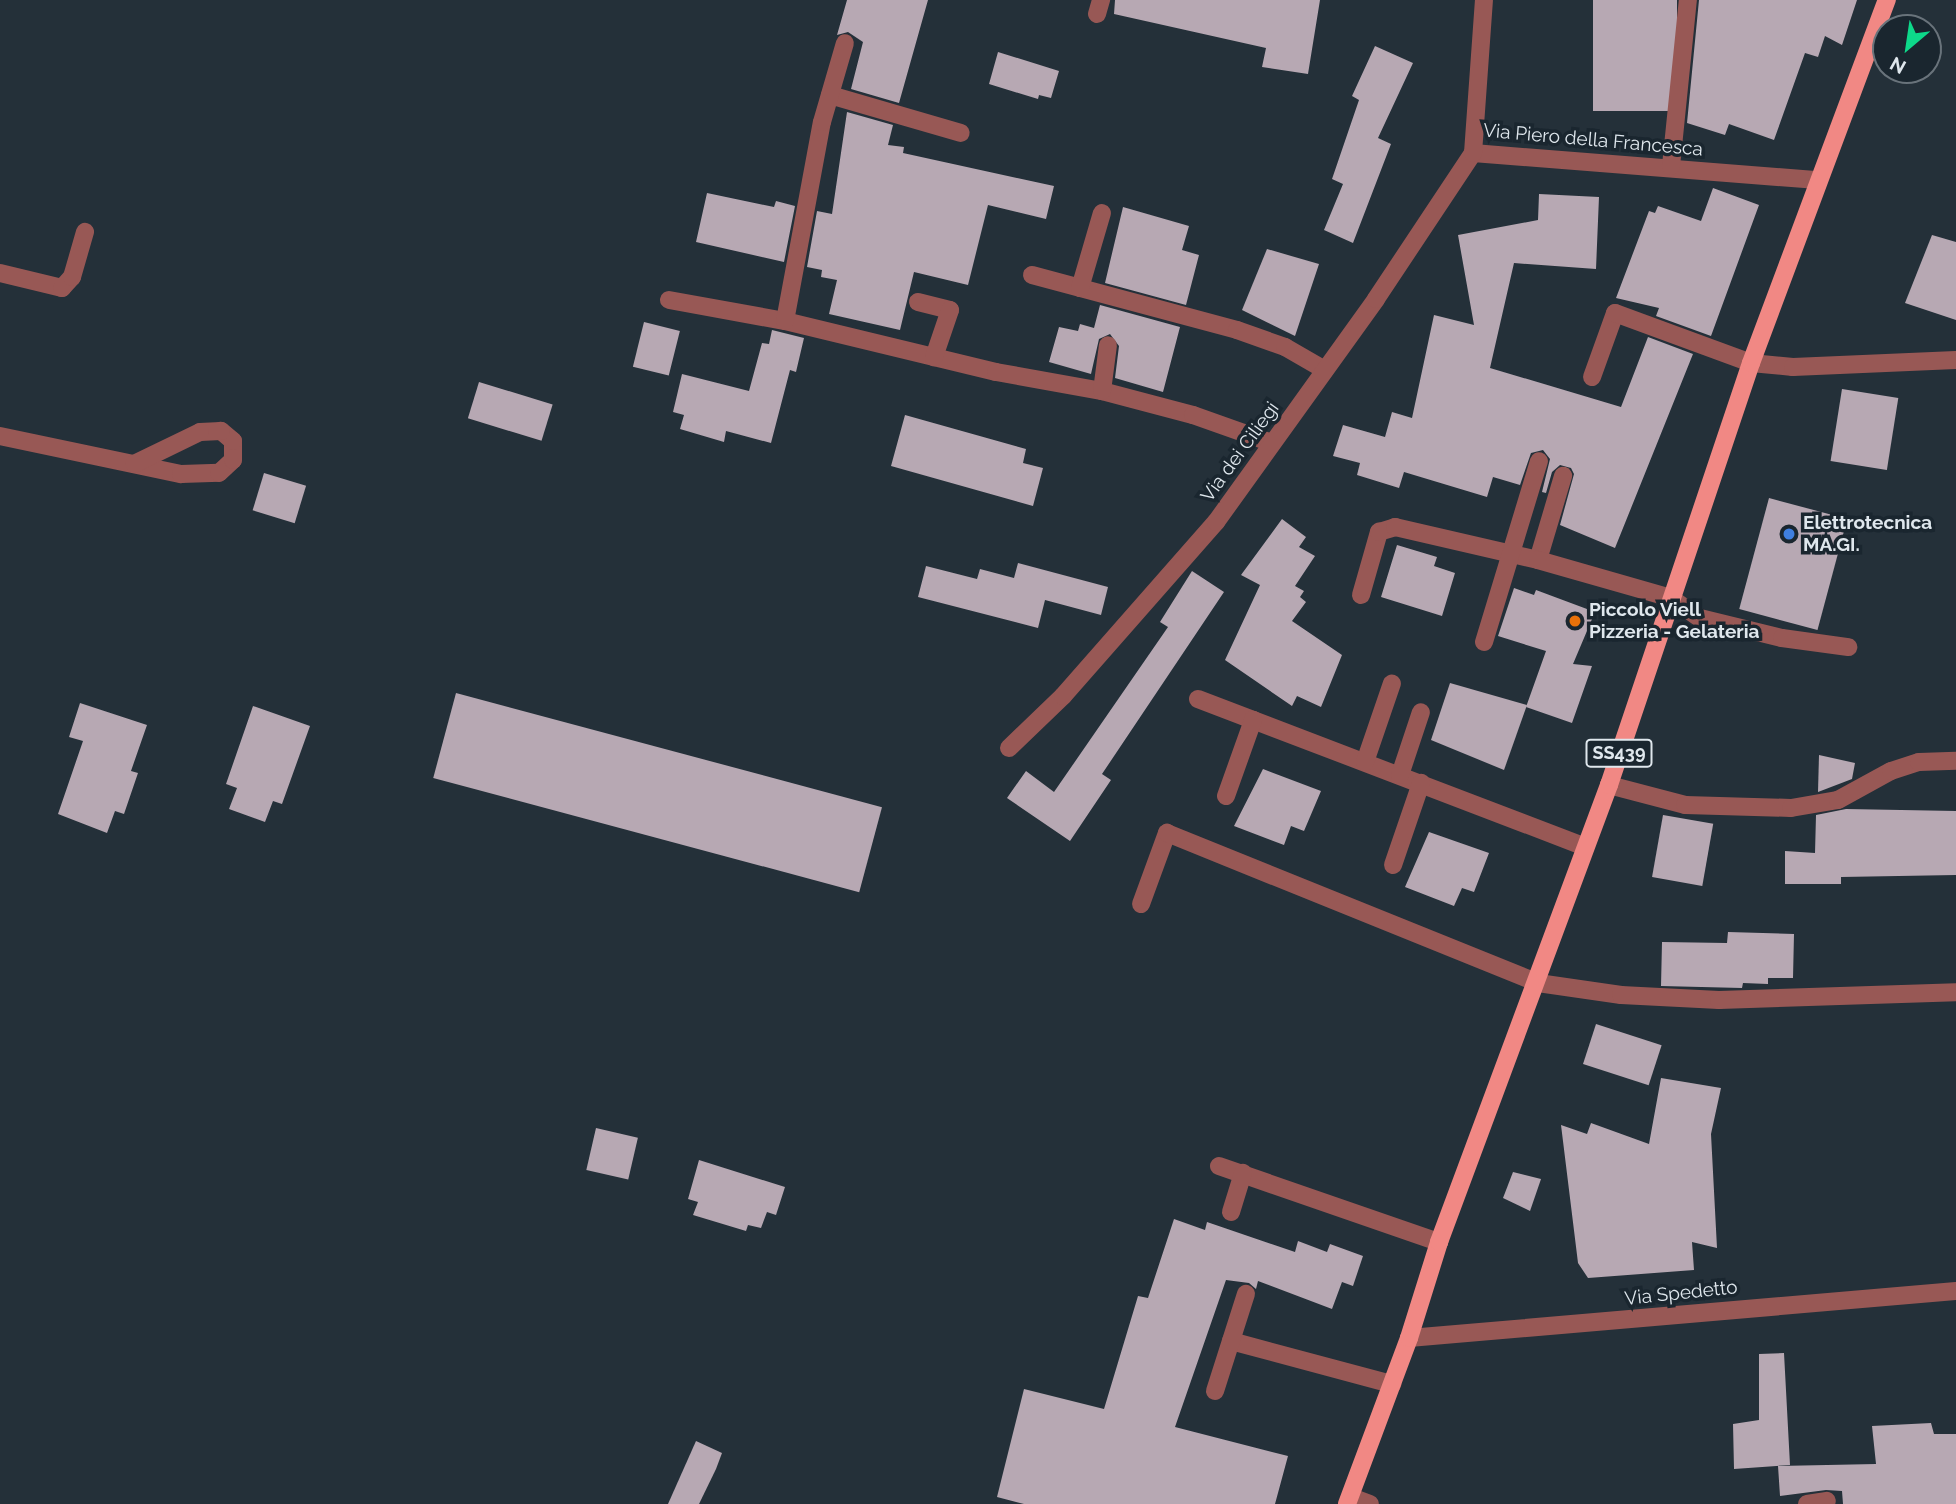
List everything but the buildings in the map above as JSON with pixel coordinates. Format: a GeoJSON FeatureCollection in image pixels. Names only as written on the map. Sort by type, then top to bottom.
{"type":"FeatureCollection","features":[{"type":"Feature","properties":{"kind":"main road","name":"SS439"},"geometry":{"type":"LineString","coordinates":[[1349,1500],[1409,1338],[1439,1242],[1538,983],[1583,846],[1609,785],[1751,363],[1886,0]]}},
{"type":"Feature","properties":{"kind":"street","name":"Via Piero della Francesca"},"geometry":{"type":"LineString","coordinates":[[1484,0],[1473,153],[1671,166],[1818,180]]}},
{"type":"Feature","properties":{"kind":"street"},"geometry":{"type":"LineString","coordinates":[[1671,166],[1688,0]]}},
{"type":"Feature","properties":{"kind":"street"},"geometry":{"type":"LineString","coordinates":[[785,321],[830,94],[845,43]]}},
{"type":"Feature","properties":{"kind":"street"},"geometry":{"type":"LineString","coordinates":[[830,94],[961,133]]}},
{"type":"Feature","properties":{"kind":"street","name":"Via dei Ciliegi"},"geometry":{"type":"LineString","coordinates":[[1009,748],[1063,696],[1216,522],[1325,370],[1473,153]]}},
{"type":"Feature","properties":{"kind":"street"},"geometry":{"type":"LineString","coordinates":[[1080,288],[1102,213]]}},
{"type":"Feature","properties":{"kind":"street"},"geometry":{"type":"LineString","coordinates":[[0,273],[62,288],[72,277],[85,232]]}},
{"type":"Feature","properties":{"kind":"street"},"geometry":{"type":"LineString","coordinates":[[1032,275],[1237,330],[1284,346],[1325,370]]}},
{"type":"Feature","properties":{"kind":"street"},"geometry":{"type":"LineString","coordinates":[[669,300],[785,321],[934,357],[1102,391],[1194,415],[1272,443]]}},
{"type":"Feature","properties":{"kind":"street"},"geometry":{"type":"LineString","coordinates":[[919,302],[950,310],[934,357]]}},
{"type":"Feature","properties":{"kind":"street"},"geometry":{"type":"LineString","coordinates":[[1592,377],[1615,313],[1751,363],[1793,367],[1956,360]]}},
{"type":"Feature","properties":{"kind":"street"},"geometry":{"type":"LineString","coordinates":[[1102,391],[1108,345]]}},
{"type":"Feature","properties":{"kind":"street"},"geometry":{"type":"LineString","coordinates":[[0,436],[181,474],[219,472],[233,460],[233,441],[221,432],[200,432],[134,464]]}},
{"type":"Feature","properties":{"kind":"street"},"geometry":{"type":"LineString","coordinates":[[1484,642],[1539,461]]}},
{"type":"Feature","properties":{"kind":"street"},"geometry":{"type":"LineString","coordinates":[[1538,560],[1563,476]]}},
{"type":"Feature","properties":{"kind":"street"},"geometry":{"type":"LineString","coordinates":[[1361,595],[1379,532],[1386,527],[1538,560],[1671,598],[1700,618],[1782,638],[1848,647]]}},
{"type":"Feature","properties":{"kind":"street"},"geometry":{"type":"LineString","coordinates":[[1365,762],[1392,683]]}},
{"type":"Feature","properties":{"kind":"street"},"geometry":{"type":"LineString","coordinates":[[1198,699],[1583,846]]}},
{"type":"Feature","properties":{"kind":"street"},"geometry":{"type":"LineString","coordinates":[[1400,775],[1421,712]]}},
{"type":"Feature","properties":{"kind":"street"},"geometry":{"type":"LineString","coordinates":[[1226,796],[1253,720]]}},
{"type":"Feature","properties":{"kind":"street"},"geometry":{"type":"LineString","coordinates":[[1609,785],[1685,805],[1791,808],[1838,800],[1891,771],[1919,762],[1956,761]]}},
{"type":"Feature","properties":{"kind":"street"},"geometry":{"type":"LineString","coordinates":[[1394,865],[1421,783]]}},
{"type":"Feature","properties":{"kind":"street"},"geometry":{"type":"LineString","coordinates":[[1141,904],[1167,833],[1538,983],[1621,995],[1719,1000],[1956,992]]}},
{"type":"Feature","properties":{"kind":"street"},"geometry":{"type":"LineString","coordinates":[[1219,1166],[1439,1242]]}},
{"type":"Feature","properties":{"kind":"street"},"geometry":{"type":"LineString","coordinates":[[1231,1212],[1243,1173]]}},
{"type":"Feature","properties":{"kind":"street","name":"Via Spedetto"},"geometry":{"type":"LineString","coordinates":[[1409,1338],[1956,1291]]}},
{"type":"Feature","properties":{"kind":"street"},"geometry":{"type":"LineString","coordinates":[[1215,1391],[1247,1294]]}},
{"type":"Feature","properties":{"kind":"street"},"geometry":{"type":"LineString","coordinates":[[1231,1342],[1392,1384]]}},
{"type":"Feature","properties":{"kind":"street"},"geometry":{"type":"LineString","coordinates":[[1349,1500],[1370,1504]]}},
{"type":"Feature","properties":{"kind":"street"},"geometry":{"type":"LineString","coordinates":[[1807,1504],[1827,1501]]}},
{"type":"Feature","properties":{"kind":"place","name":"Elettrotecnica MA.GI."},"geometry":{"type":"Point","coordinates":[1789,534]}},
{"type":"Feature","properties":{"kind":"place","name":"Piccolo Viell Pizzeria - Gelateria"},"geometry":{"type":"Point","coordinates":[1575,621]}}]}
